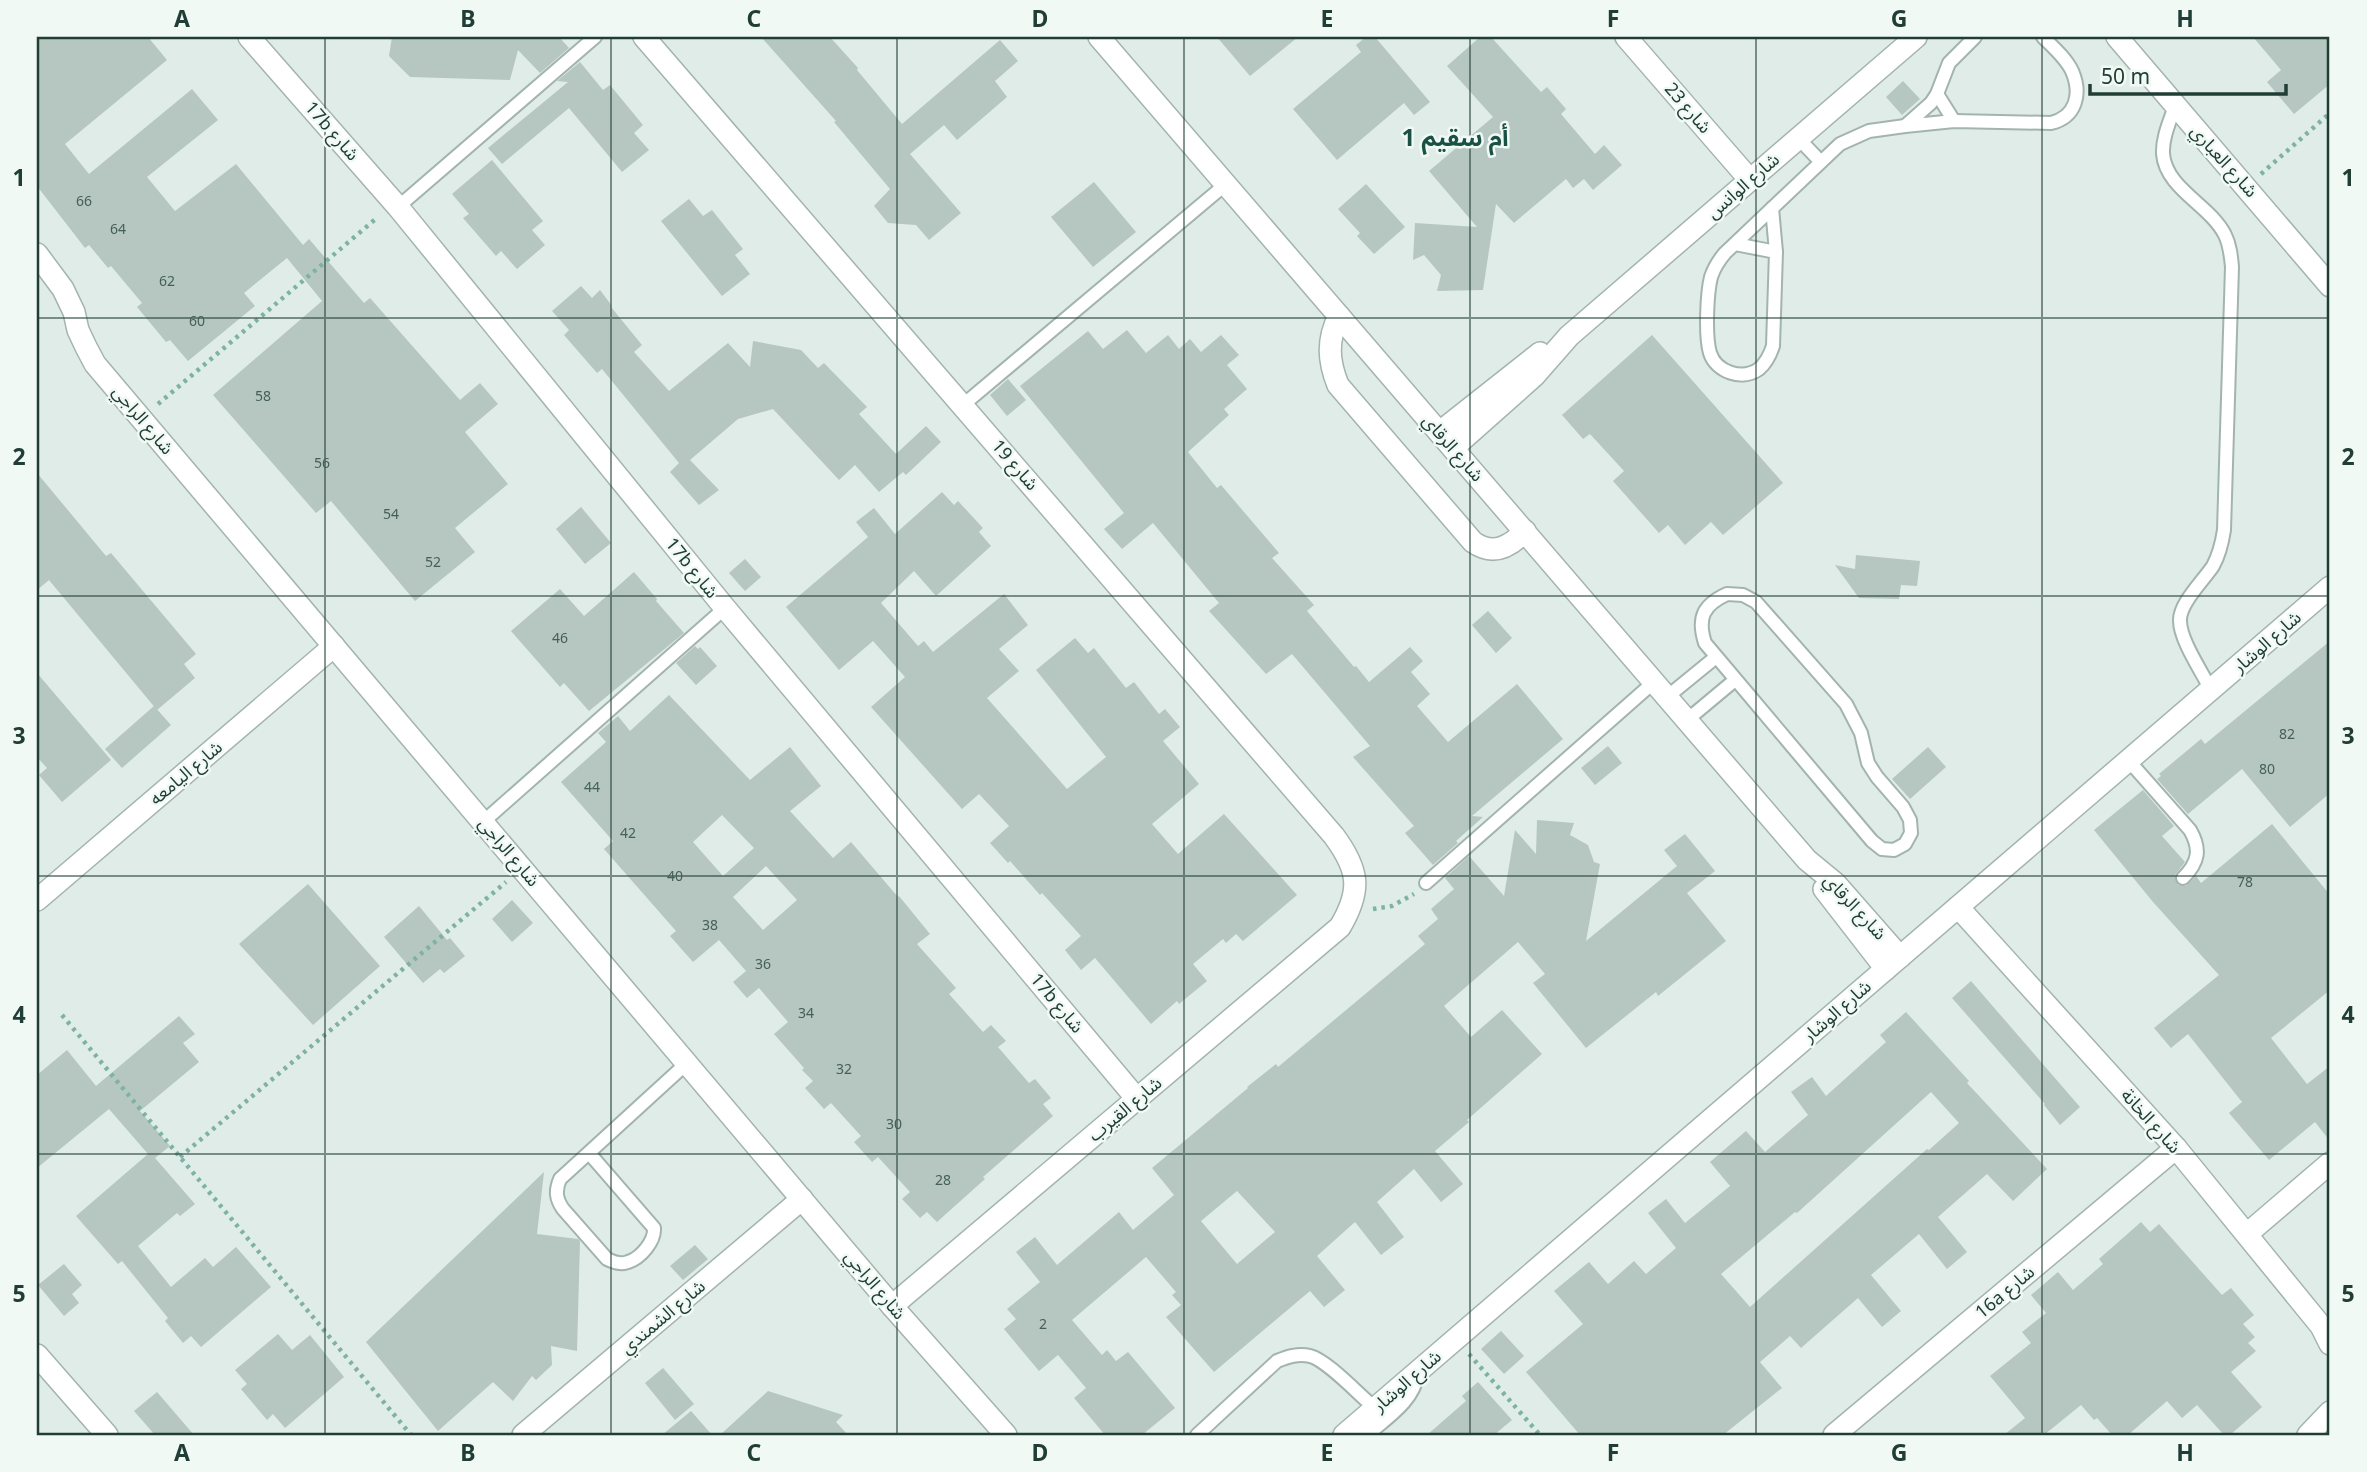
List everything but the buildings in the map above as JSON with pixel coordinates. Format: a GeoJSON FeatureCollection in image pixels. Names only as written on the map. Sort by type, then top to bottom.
{"type":"FeatureCollection","features":[{"type":"Feature","properties":{"kind":"street","name":"17b شارع"},"geometry":{"type":"LineString","coordinates":[[249,37],[397,205],[725,608],[1137,1099]]}},
{"type":"Feature","properties":{"kind":"street","name":"شارع 19"},"geometry":{"type":"LineString","coordinates":[[644,37],[1334,836],[1349,857],[1356,883],[1352,907]]}},
{"type":"Feature","properties":{"kind":"street","name":"شارع الرقاي"},"geometry":{"type":"LineString","coordinates":[[1099,37],[1807,860],[1825,890],[1893,963]]}},
{"type":"Feature","properties":{"kind":"street","name":"شارع 23"},"geometry":{"type":"LineString","coordinates":[[1626,37],[1750,180]]}},
{"type":"Feature","properties":{"kind":"street","name":"شارع الوانس"},"geometry":{"type":"LineString","coordinates":[[1446,440],[1538,354],[1569,336],[1916,37]]}},
{"type":"Feature","properties":{"kind":"street","name":"شارع العباري"},"geometry":{"type":"LineString","coordinates":[[2117,37],[2330,286]]}},
{"type":"Feature","properties":{"kind":"street","name":"شارع الراجي"},"geometry":{"type":"LineString","coordinates":[[37,254],[63,289],[95,364],[892,1306],[1006,1435]]}},
{"type":"Feature","properties":{"kind":"street"},"geometry":{"type":"LineString","coordinates":[[1339,316],[1332,330],[1330,343],[1332,371],[1338,385],[1473,542],[1496,550],[1506,547],[1525,531]]}},
{"type":"Feature","properties":{"kind":"street","name":"شارع الوشار"},"geometry":{"type":"LineString","coordinates":[[1344,1435],[2330,587]]}},
{"type":"Feature","properties":{"kind":"street","name":"شارع اليامعه"},"geometry":{"type":"LineString","coordinates":[[41,888],[334,646]]}},
{"type":"Feature","properties":{"kind":"street","name":"شارع القيرب"},"geometry":{"type":"LineString","coordinates":[[892,1306],[1340,927],[1352,907]]}},
{"type":"Feature","properties":{"kind":"street","name":"شارع الخانة"},"geometry":{"type":"LineString","coordinates":[[1958,907],[2176,1148],[2321,1326],[2330,1344]]}},
{"type":"Feature","properties":{"kind":"street","name":"16a شارع"},"geometry":{"type":"LineString","coordinates":[[1834,1435],[2176,1148]]}},
{"type":"Feature","properties":{"kind":"street"},"geometry":{"type":"LineString","coordinates":[[2247,1234],[2330,1163]]}},
{"type":"Feature","properties":{"kind":"street","name":"شارع الشمندي"},"geometry":{"type":"LineString","coordinates":[[523,1435],[802,1199]]}},
{"type":"Feature","properties":{"kind":"street"},"geometry":{"type":"LineString","coordinates":[[37,1354],[107,1435]]}},
{"type":"Feature","properties":{"kind":"street"},"geometry":{"type":"LineString","coordinates":[[2308,1435],[2330,1412]]}},
{"type":"Feature","properties":{"kind":"lane"},"geometry":{"type":"LineString","coordinates":[[397,205],[595,37]]}},
{"type":"Feature","properties":{"kind":"lane"},"geometry":{"type":"LineString","coordinates":[[1905,126],[1937,94],[1949,63],[1975,37]]}},
{"type":"Feature","properties":{"kind":"lane"},"geometry":{"type":"LineString","coordinates":[[1772,208],[1776,252],[1773,346],[1768,360],[1758,370],[1744,375],[1730,373],[1718,366],[1710,354],[1708,340],[1709,287],[1717,263],[1735,244],[1820,161],[1854,136],[1869,131],[1954,121],[2062,121],[2070,114],[2075,104],[2073,73],[2043,37]]}},
{"type":"Feature","properties":{"kind":"lane"},"geometry":{"type":"LineString","coordinates":[[1937,94],[1954,121]]}},
{"type":"Feature","properties":{"kind":"lane"},"geometry":{"type":"LineString","coordinates":[[2175,106],[2164,139],[2163,154],[2167,169],[2225,235],[2232,267],[2224,530],[2214,565],[2182,608],[2179,621],[2182,633],[2211,690]]}},
{"type":"Feature","properties":{"kind":"lane"},"geometry":{"type":"LineString","coordinates":[[1798,138],[1820,161]]}},
{"type":"Feature","properties":{"kind":"lane"},"geometry":{"type":"LineString","coordinates":[[963,405],[1226,184]]}},
{"type":"Feature","properties":{"kind":"lane"},"geometry":{"type":"LineString","coordinates":[[1735,244],[1776,252]]}},
{"type":"Feature","properties":{"kind":"lane"},"geometry":{"type":"LineString","coordinates":[[1727,594],[1743,595],[1756,602],[1846,704],[1861,733],[1868,763],[1910,820],[1911,832],[1905,844],[1894,850],[1882,849],[1872,841],[1735,680],[1705,643],[1701,628],[1704,613],[1713,601],[1727,594]]}},
{"type":"Feature","properties":{"kind":"lane"},"geometry":{"type":"LineString","coordinates":[[483,822],[725,608]]}},
{"type":"Feature","properties":{"kind":"lane"},"geometry":{"type":"LineString","coordinates":[[1426,883],[1661,689],[1716,657]]}},
{"type":"Feature","properties":{"kind":"lane"},"geometry":{"type":"LineString","coordinates":[[1687,720],[1735,680]]}},
{"type":"Feature","properties":{"kind":"lane"},"geometry":{"type":"LineString","coordinates":[[2129,761],[2190,830],[2197,842],[2198,856],[2193,868],[2183,878]]}},
{"type":"Feature","properties":{"kind":"lane"},"geometry":{"type":"LineString","coordinates":[[589,1153],[654,1228],[650,1244],[627,1263],[607,1259],[558,1202],[557,1186],[560,1179],[687,1063]]}},
{"type":"Feature","properties":{"kind":"lane"},"geometry":{"type":"LineString","coordinates":[[1197,1435],[1277,1361],[1288,1356],[1300,1355],[1320,1360],[1375,1408]]}},
{"type":"Feature","properties":{"kind":"lane"},"geometry":{"type":"LineString","coordinates":[[1367,1435],[1404,1403],[1416,1385],[1419,1371]]}},
{"type":"Feature","properties":{"kind":"path"},"geometry":{"type":"LineString","coordinates":[[2247,186],[2330,113]]}},
{"type":"Feature","properties":{"kind":"path"},"geometry":{"type":"LineString","coordinates":[[142,418],[397,205]]}},
{"type":"Feature","properties":{"kind":"path"},"geometry":{"type":"LineString","coordinates":[[180,1157],[522,868]]}},
{"type":"Feature","properties":{"kind":"path"},"geometry":{"type":"LineString","coordinates":[[1352,907],[1372,909],[1392,905],[1410,897],[1426,883]]}},
{"type":"Feature","properties":{"kind":"path"},"geometry":{"type":"LineString","coordinates":[[62,1015],[411,1435]]}},
{"type":"Feature","properties":{"kind":"path"},"geometry":{"type":"LineString","coordinates":[[1466,1350],[1540,1435]]}},
{"type":"Feature","properties":{"kind":"district","name":"أم سقيم 1"},"geometry":{"type":"Point","coordinates":[1455,138]}}]}
